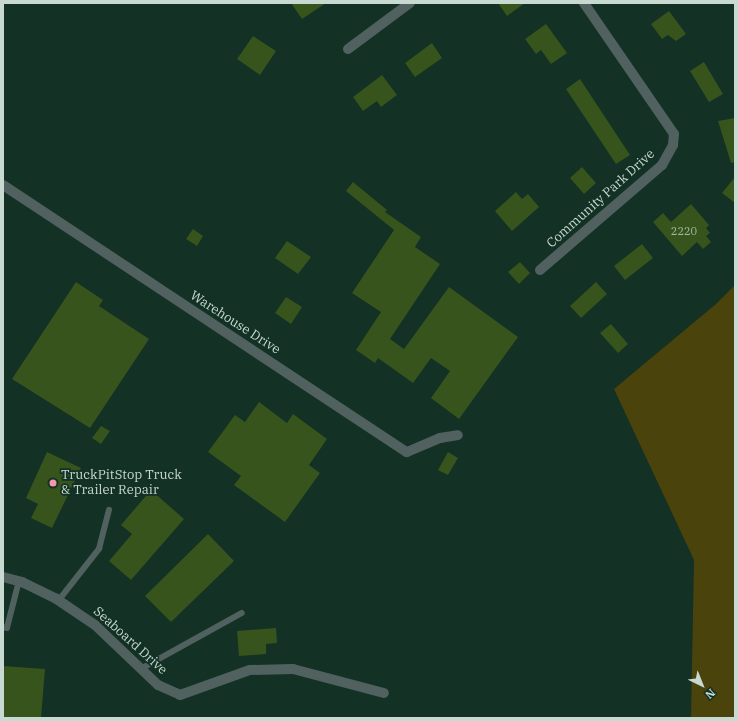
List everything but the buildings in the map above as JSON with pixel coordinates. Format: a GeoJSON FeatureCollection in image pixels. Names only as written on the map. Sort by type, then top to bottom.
{"type":"FeatureCollection","features":[{"type":"Feature","properties":{"kind":"street"},"geometry":{"type":"LineString","coordinates":[[348,48],[410,3]]}},
{"type":"Feature","properties":{"kind":"street","name":"Community Park Drive"},"geometry":{"type":"LineString","coordinates":[[540,270],[662,165],[674,144],[674,134],[671,129],[584,3]]}},
{"type":"Feature","properties":{"kind":"street","name":"Warehouse Drive"},"geometry":{"type":"LineString","coordinates":[[3,185],[407,452],[440,438],[458,435]]}},
{"type":"Feature","properties":{"kind":"street","name":"Seaboard Drive"},"geometry":{"type":"LineString","coordinates":[[3,577],[19,581],[59,600],[95,625],[158,685],[180,695],[250,670],[293,669],[384,693]]}},
{"type":"Feature","properties":{"kind":"lane"},"geometry":{"type":"LineString","coordinates":[[59,600],[99,549],[109,510]]}},
{"type":"Feature","properties":{"kind":"lane"},"geometry":{"type":"LineString","coordinates":[[3,627],[7,628],[19,581]]}},
{"type":"Feature","properties":{"kind":"lane"},"geometry":{"type":"LineString","coordinates":[[141,669],[242,613]]}},
{"type":"Feature","properties":{"kind":"shaded area"},"geometry":{"type":"Polygon","coordinates":[[[735,285],[735,718],[691,718],[694,560],[614,389],[716,304],[735,285]]]}},
{"type":"Feature","properties":{"kind":"place","name":"TruckPitStop Truck & Trailer Repair"},"geometry":{"type":"Point","coordinates":[53,483]}}]}
